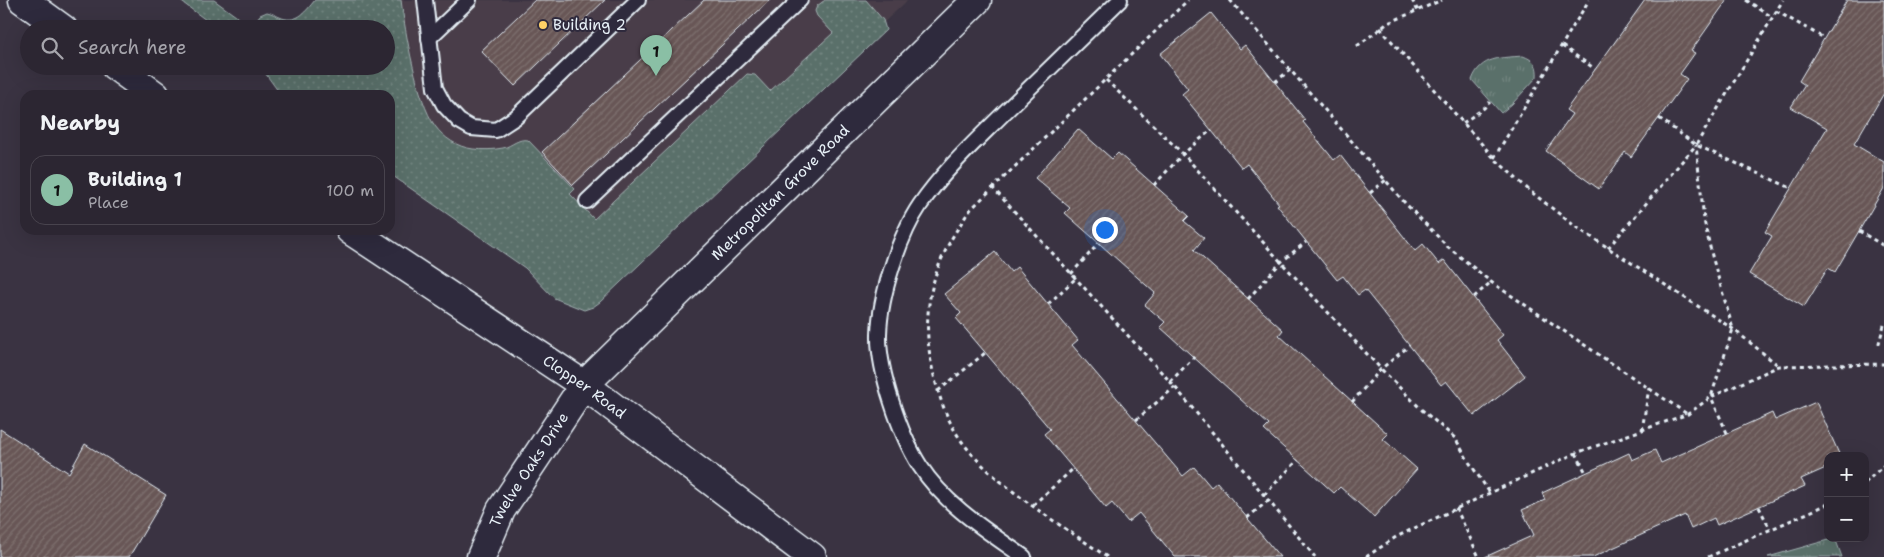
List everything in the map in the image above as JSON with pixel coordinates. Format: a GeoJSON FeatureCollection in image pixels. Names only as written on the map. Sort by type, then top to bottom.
{"type":"FeatureCollection","features":[{"type":"Feature","properties":{"kind":"street"},"geometry":{"type":"LineString","coordinates":[[23,0],[51,20]]}},
{"type":"Feature","properties":{"kind":"street","name":"Metropolitan Grove Road"},"geometry":{"type":"LineString","coordinates":[[584,385],[977,0]]}},
{"type":"Feature","properties":{"kind":"street"},"geometry":{"type":"LineString","coordinates":[[127,75],[148,90]]}},
{"type":"Feature","properties":{"kind":"street","name":"Clopper Road"},"geometry":{"type":"LineString","coordinates":[[358,235],[584,385],[812,557]]}},
{"type":"Feature","properties":{"kind":"street","name":"Twelve Oaks Drive"},"geometry":{"type":"LineString","coordinates":[[481,557],[501,510],[584,385]]}},
{"type":"Feature","properties":{"kind":"lane"},"geometry":{"type":"LineString","coordinates":[[425,0],[435,88],[444,105],[459,121],[471,128],[496,130],[516,117],[638,0]]}},
{"type":"Feature","properties":{"kind":"lane"},"geometry":{"type":"LineString","coordinates":[[429,38],[469,0]]}},
{"type":"Feature","properties":{"kind":"lane"},"geometry":{"type":"LineString","coordinates":[[587,200],[800,0]]}},
{"type":"Feature","properties":{"kind":"lane"},"geometry":{"type":"LineString","coordinates":[[1024,557],[984,529],[946,498],[920,466],[900,427],[884,378],[879,334],[885,291],[899,246],[919,206],[950,166],[1120,0]]}},
{"type":"Feature","properties":{"kind":"path"},"geometry":{"type":"LineString","coordinates":[[1107,557],[1033,505],[985,467],[966,448],[952,426],[938,391],[928,350],[928,303],[942,255],[954,232],[971,209],[1188,0]]}},
{"type":"Feature","properties":{"kind":"path"},"geometry":{"type":"LineString","coordinates":[[1230,0],[1405,203],[1447,246],[1492,282],[1688,414]]}},
{"type":"Feature","properties":{"kind":"path"},"geometry":{"type":"LineString","coordinates":[[1412,0],[1418,10]]}},
{"type":"Feature","properties":{"kind":"path"},"geometry":{"type":"LineString","coordinates":[[1357,46],[1380,28],[1442,0]]}},
{"type":"Feature","properties":{"kind":"path"},"geometry":{"type":"LineString","coordinates":[[1494,158],[1589,0]]}},
{"type":"Feature","properties":{"kind":"path"},"geometry":{"type":"LineString","coordinates":[[1746,0],[1772,18]]}},
{"type":"Feature","properties":{"kind":"path"},"geometry":{"type":"LineString","coordinates":[[1608,248],[1696,145],[1783,0]]}},
{"type":"Feature","properties":{"kind":"path"},"geometry":{"type":"LineString","coordinates":[[1776,10],[1824,38]]}},
{"type":"Feature","properties":{"kind":"path"},"geometry":{"type":"LineString","coordinates":[[1380,28],[1494,158],[1530,192],[1576,227],[1733,329],[1780,366]]}},
{"type":"Feature","properties":{"kind":"path"},"geometry":{"type":"LineString","coordinates":[[1562,46],[1595,69]]}},
{"type":"Feature","properties":{"kind":"path"},"geometry":{"type":"LineString","coordinates":[[1275,82],[1290,70]]}},
{"type":"Feature","properties":{"kind":"path"},"geometry":{"type":"LineString","coordinates":[[1106,80],[1183,154],[1280,262],[1381,369],[1422,410],[1455,438],[1490,493]]}},
{"type":"Feature","properties":{"kind":"path"},"geometry":{"type":"LineString","coordinates":[[1463,123],[1490,102]]}},
{"type":"Feature","properties":{"kind":"path"},"geometry":{"type":"LineString","coordinates":[[1659,118],[1696,145],[1791,188]]}},
{"type":"Feature","properties":{"kind":"path"},"geometry":{"type":"LineString","coordinates":[[1154,185],[1183,154],[1211,130]]}},
{"type":"Feature","properties":{"kind":"path"},"geometry":{"type":"LineString","coordinates":[[1696,145],[1704,220],[1712,256],[1733,329],[1711,397],[1727,433]]}},
{"type":"Feature","properties":{"kind":"path"},"geometry":{"type":"LineString","coordinates":[[1370,193],[1386,180]]}},
{"type":"Feature","properties":{"kind":"path"},"geometry":{"type":"LineString","coordinates":[[992,187],[1175,387],[1315,557]]}},
{"type":"Feature","properties":{"kind":"path"},"geometry":{"type":"LineString","coordinates":[[1859,231],[1884,246]]}},
{"type":"Feature","properties":{"kind":"path"},"geometry":{"type":"LineString","coordinates":[[1248,299],[1280,262],[1306,242]]}},
{"type":"Feature","properties":{"kind":"path"},"geometry":{"type":"LineString","coordinates":[[1071,274],[1099,243]]}},
{"type":"Feature","properties":{"kind":"path"},"geometry":{"type":"LineString","coordinates":[[1048,304],[1075,279]]}},
{"type":"Feature","properties":{"kind":"path"},"geometry":{"type":"LineString","coordinates":[[1474,297],[1492,282]]}},
{"type":"Feature","properties":{"kind":"path"},"geometry":{"type":"LineString","coordinates":[[1884,325],[1879,343],[1884,344]]}},
{"type":"Feature","properties":{"kind":"path"},"geometry":{"type":"LineString","coordinates":[[1352,402],[1381,369],[1409,346]]}},
{"type":"Feature","properties":{"kind":"path"},"geometry":{"type":"LineString","coordinates":[[938,391],[985,353]]}},
{"type":"Feature","properties":{"kind":"path"},"geometry":{"type":"LineString","coordinates":[[1170,382],[1194,357]]}},
{"type":"Feature","properties":{"kind":"path"},"geometry":{"type":"LineString","coordinates":[[1366,557],[1396,537],[1456,508],[1576,453],[1688,414],[1711,397],[1780,366],[1884,364]]}},
{"type":"Feature","properties":{"kind":"path"},"geometry":{"type":"LineString","coordinates":[[1136,420],[1175,387]]}},
{"type":"Feature","properties":{"kind":"path"},"geometry":{"type":"LineString","coordinates":[[1642,430],[1649,388]]}},
{"type":"Feature","properties":{"kind":"path"},"geometry":{"type":"LineString","coordinates":[[1576,453],[1586,473]]}},
{"type":"Feature","properties":{"kind":"path"},"geometry":{"type":"LineString","coordinates":[[1264,495],[1298,460]]}},
{"type":"Feature","properties":{"kind":"path"},"geometry":{"type":"LineString","coordinates":[[1869,479],[1884,465]]}},
{"type":"Feature","properties":{"kind":"path"},"geometry":{"type":"LineString","coordinates":[[1033,505],[1073,469]]}},
{"type":"Feature","properties":{"kind":"path"},"geometry":{"type":"LineString","coordinates":[[1247,518],[1268,500]]}},
{"type":"Feature","properties":{"kind":"path"},"geometry":{"type":"LineString","coordinates":[[1759,506],[1770,529]]}},
{"type":"Feature","properties":{"kind":"path"},"geometry":{"type":"LineString","coordinates":[[1711,556],[1824,506]]}},
{"type":"Feature","properties":{"kind":"path"},"geometry":{"type":"LineString","coordinates":[[1456,508],[1479,557]]}},
{"type":"Feature","properties":{"kind":"shaded area"},"geometry":{"type":"Polygon","coordinates":[[[316,0],[908,0],[591,294],[395,100],[395,90],[389,90],[387,75],[395,75],[395,20],[364,20],[316,0]]]}},
{"type":"Feature","properties":{"kind":"green space"},"geometry":{"type":"Polygon","coordinates":[[[179,0],[214,0],[241,20],[206,20],[179,0]]]}},
{"type":"Feature","properties":{"kind":"green space"},"geometry":{"type":"Polygon","coordinates":[[[315,0],[401,0],[417,83],[435,126],[456,144],[473,149],[499,149],[521,140],[528,140],[575,189],[570,194],[594,219],[747,74],[755,75],[770,91],[833,33],[817,16],[815,11],[817,6],[825,0],[866,0],[883,20],[886,30],[600,302],[584,310],[554,298],[525,268],[395,177],[395,90],[277,90],[267,75],[395,75],[395,20],[256,20],[260,15],[267,12],[282,18],[293,19],[305,12],[315,0]]]}},
{"type":"Feature","properties":{"kind":"green space"},"geometry":{"type":"Polygon","coordinates":[[[1523,56],[1535,64],[1537,77],[1501,113],[1472,80],[1476,72],[1486,62],[1500,58],[1523,56]]]}},
{"type":"Feature","properties":{"kind":"green space"},"geometry":{"type":"Polygon","coordinates":[[[1824,541],[1836,542],[1842,557],[1768,557],[1824,541]]]}},
{"type":"Feature","properties":{"kind":"building","name":"Building 2"},"geometry":{"type":"Polygon","coordinates":[[[535,0],[605,0],[515,86],[481,51],[535,0]]]}},
{"type":"Feature","properties":{"kind":"building"},"geometry":{"type":"Polygon","coordinates":[[[704,0],[770,0],[573,185],[542,152],[704,0]]]}},
{"type":"Feature","properties":{"kind":"building"},"geometry":{"type":"Polygon","coordinates":[[[1645,0],[1727,0],[1691,51],[1695,53],[1680,74],[1687,79],[1631,157],[1625,152],[1599,189],[1546,151],[1572,114],[1566,110],[1645,0]]]}},
{"type":"Feature","properties":{"kind":"building"},"geometry":{"type":"Polygon","coordinates":[[[1847,0],[1884,0],[1884,93],[1854,144],[1884,162],[1884,188],[1835,272],[1828,268],[1804,307],[1749,274],[1772,236],[1765,232],[1827,128],[1791,107],[1805,85],[1799,81],[1847,0]]]}},
{"type":"Feature","properties":{"kind":"building"},"geometry":{"type":"Polygon","coordinates":[[[1211,13],[1240,49],[1245,45],[1305,120],[1303,122],[1334,160],[1340,155],[1415,251],[1423,244],[1439,264],[1444,260],[1503,335],[1497,340],[1525,376],[1474,416],[1446,381],[1441,385],[1365,290],[1358,295],[1343,276],[1337,280],[1247,164],[1242,168],[1182,94],[1188,89],[1160,54],[1211,13]]]}},
{"type":"Feature","properties":{"kind":"building"},"geometry":{"type":"Polygon","coordinates":[[[1078,129],[1112,159],[1118,153],[1189,216],[1184,221],[1204,238],[1194,250],[1283,330],[1279,335],[1388,434],[1383,439],[1417,469],[1374,517],[1340,487],[1334,493],[1264,430],[1269,425],[1160,327],[1165,322],[1145,305],[1155,293],[1065,213],[1070,208],[1035,178],[1078,129]]]}},
{"type":"Feature","properties":{"kind":"building"},"geometry":{"type":"Polygon","coordinates":[[[995,252],[1011,272],[1017,267],[1078,340],[1072,345],[1183,476],[1194,467],[1211,487],[1217,482],[1280,557],[1175,557],[1139,513],[1128,522],[1112,503],[1106,508],[1044,434],[1050,429],[956,318],[961,313],[944,294],[995,252]]]}},
{"type":"Feature","properties":{"kind":"building"},"geometry":{"type":"Polygon","coordinates":[[[1816,402],[1838,452],[1824,452],[1824,469],[1801,479],[1805,486],[1717,525],[1714,518],[1691,529],[1685,515],[1593,557],[1485,557],[1534,535],[1522,510],[1545,500],[1542,493],[1629,453],[1632,460],[1655,450],[1661,463],[1772,413],[1775,420],[1816,402]]]}},
{"type":"Feature","properties":{"kind":"building"},"geometry":{"type":"Polygon","coordinates":[[[0,429],[69,473],[85,444],[166,495],[129,557],[0,557],[0,429]]]}},
{"type":"Feature","properties":{"kind":"place","name":"Building 2"},"geometry":{"type":"Point","coordinates":[543,25]}},
{"type":"Feature","properties":{"kind":"place","name":"Building 1"},"geometry":{"type":"Point","coordinates":[656,76]}}]}
